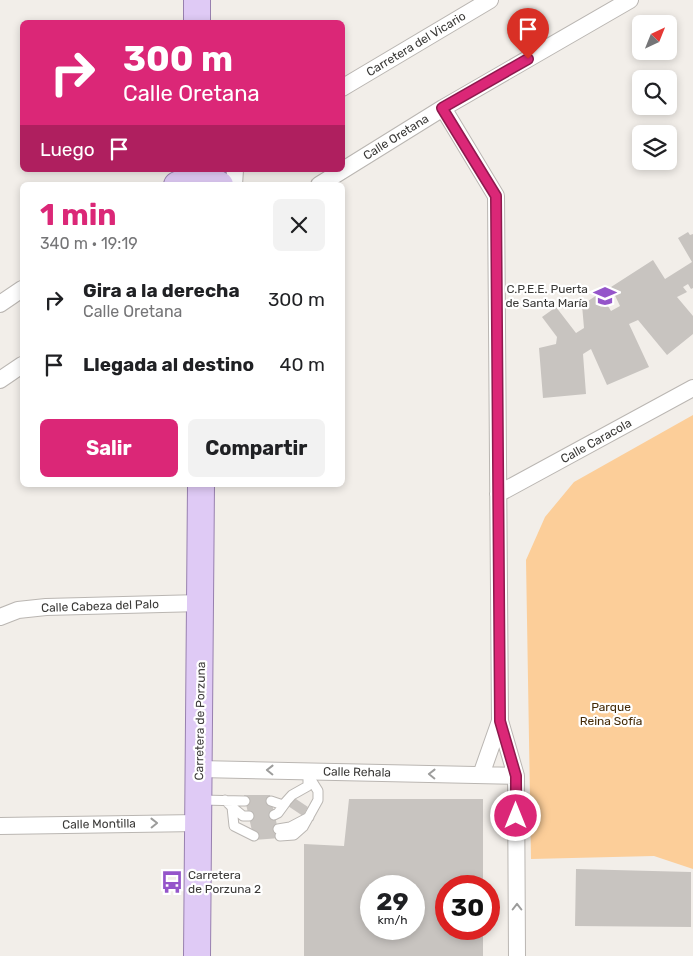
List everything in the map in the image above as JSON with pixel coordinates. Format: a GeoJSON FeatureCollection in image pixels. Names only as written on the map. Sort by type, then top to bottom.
{"type":"FeatureCollection","features":[{"type":"Feature","properties":{"kind":"main road"},"geometry":{"type":"LineString","coordinates":[[197,0],[197,20]]}},
{"type":"Feature","properties":{"kind":"main road"},"geometry":{"type":"LineString","coordinates":[[186,182],[210,177]]}},
{"type":"Feature","properties":{"kind":"main road","name":"Carretera de Porzuna"},"geometry":{"type":"LineString","coordinates":[[197,956],[201,487]]}},
{"type":"Feature","properties":{"kind":"street","name":"Carretera del Vicario"},"geometry":{"type":"LineString","coordinates":[[345,86],[490,0]]}},
{"type":"Feature","properties":{"kind":"street","name":"Calle Oretana"},"geometry":{"type":"LineString","coordinates":[[345,169],[442,108],[630,0]]}},
{"type":"Feature","properties":{"kind":"street"},"geometry":{"type":"LineString","coordinates":[[442,108],[496,196],[500,721],[516,776],[517,956]]}},
{"type":"Feature","properties":{"kind":"street","name":"Calle Oretana"},"geometry":{"type":"LineString","coordinates":[[324,182],[340,172]]}},
{"type":"Feature","properties":{"kind":"street"},"geometry":{"type":"LineString","coordinates":[[0,304],[20,291]]}},
{"type":"Feature","properties":{"kind":"street"},"geometry":{"type":"LineString","coordinates":[[0,380],[20,366]]}},
{"type":"Feature","properties":{"kind":"street","name":"Calle Caracola"},"geometry":{"type":"LineString","coordinates":[[498,494],[693,388]]}},
{"type":"Feature","properties":{"kind":"street","name":"Calle Cabeza del Palo"},"geometry":{"type":"LineString","coordinates":[[0,617],[18,610],[46,607],[201,603]]}},
{"type":"Feature","properties":{"kind":"street"},"geometry":{"type":"LineString","coordinates":[[481,775],[500,721]]}},
{"type":"Feature","properties":{"kind":"street","name":"Calle Rehala"},"geometry":{"type":"LineString","coordinates":[[199,768],[307,773],[516,776]]}},
{"type":"Feature","properties":{"kind":"street","name":"Calle Montilla"},"geometry":{"type":"LineString","coordinates":[[0,826],[198,812]]}},
{"type":"Feature","properties":{"kind":"lane"},"geometry":{"type":"LineString","coordinates":[[274,815],[278,813],[292,795],[308,786],[307,773]]}},
{"type":"Feature","properties":{"kind":"lane"},"geometry":{"type":"LineString","coordinates":[[279,832],[294,835],[303,828],[318,800],[318,791],[307,773]]}},
{"type":"Feature","properties":{"kind":"lane"},"geometry":{"type":"LineString","coordinates":[[198,812],[245,800]]}},
{"type":"Feature","properties":{"kind":"lane"},"geometry":{"type":"LineString","coordinates":[[271,801],[283,804],[286,802]]}},
{"type":"Feature","properties":{"kind":"lane"},"geometry":{"type":"LineString","coordinates":[[228,804],[243,816],[249,816]]}},
{"type":"Feature","properties":{"kind":"lane"},"geometry":{"type":"LineString","coordinates":[[228,804],[234,826],[250,833]]}},
{"type":"Feature","properties":{"kind":"green space","name":"Parque Reina Sofía"},"geometry":{"type":"Polygon","coordinates":[[[693,415],[693,869],[654,856],[531,859],[526,560],[545,517],[574,482],[693,415]]]}},
{"type":"Feature","properties":{"kind":"building"},"geometry":{"type":"Polygon","coordinates":[[[688,232],[690,235],[693,234],[693,288],[691,289],[688,284],[683,287],[687,292],[677,297],[693,316],[693,334],[667,355],[638,320],[629,324],[649,367],[607,385],[591,349],[583,354],[586,394],[543,398],[539,348],[556,344],[557,337],[542,317],[556,307],[576,333],[584,328],[582,305],[600,293],[611,311],[620,306],[611,287],[653,260],[665,279],[692,262],[678,238],[688,232]]]}},
{"type":"Feature","properties":{"kind":"building"},"geometry":{"type":"Polygon","coordinates":[[[244,795],[270,795],[280,838],[254,840],[244,795]]]}},
{"type":"Feature","properties":{"kind":"building"},"geometry":{"type":"Polygon","coordinates":[[[293,797],[308,807],[303,816],[288,806],[293,797]]]}},
{"type":"Feature","properties":{"kind":"building"},"geometry":{"type":"Polygon","coordinates":[[[349,799],[483,799],[483,875],[435,875],[435,940],[483,940],[483,956],[304,956],[304,844],[344,846],[349,799]]]}},
{"type":"Feature","properties":{"kind":"building"},"geometry":{"type":"Polygon","coordinates":[[[576,869],[691,872],[691,927],[575,926],[576,869]]]}},
{"type":"Feature","properties":{"kind":"place","name":"C.P.E.E. Puerta de Santa María"},"geometry":{"type":"Point","coordinates":[605,296]}},
{"type":"Feature","properties":{"kind":"place","name":"Carretera de Porzuna 2"},"geometry":{"type":"Point","coordinates":[172,882]}},
{"type":"Feature","properties":{"kind":"route"},"geometry":{"type":"LineString","coordinates":[[516,816],[516,776],[500,721],[496,196],[442,108],[528,59]]}}]}
